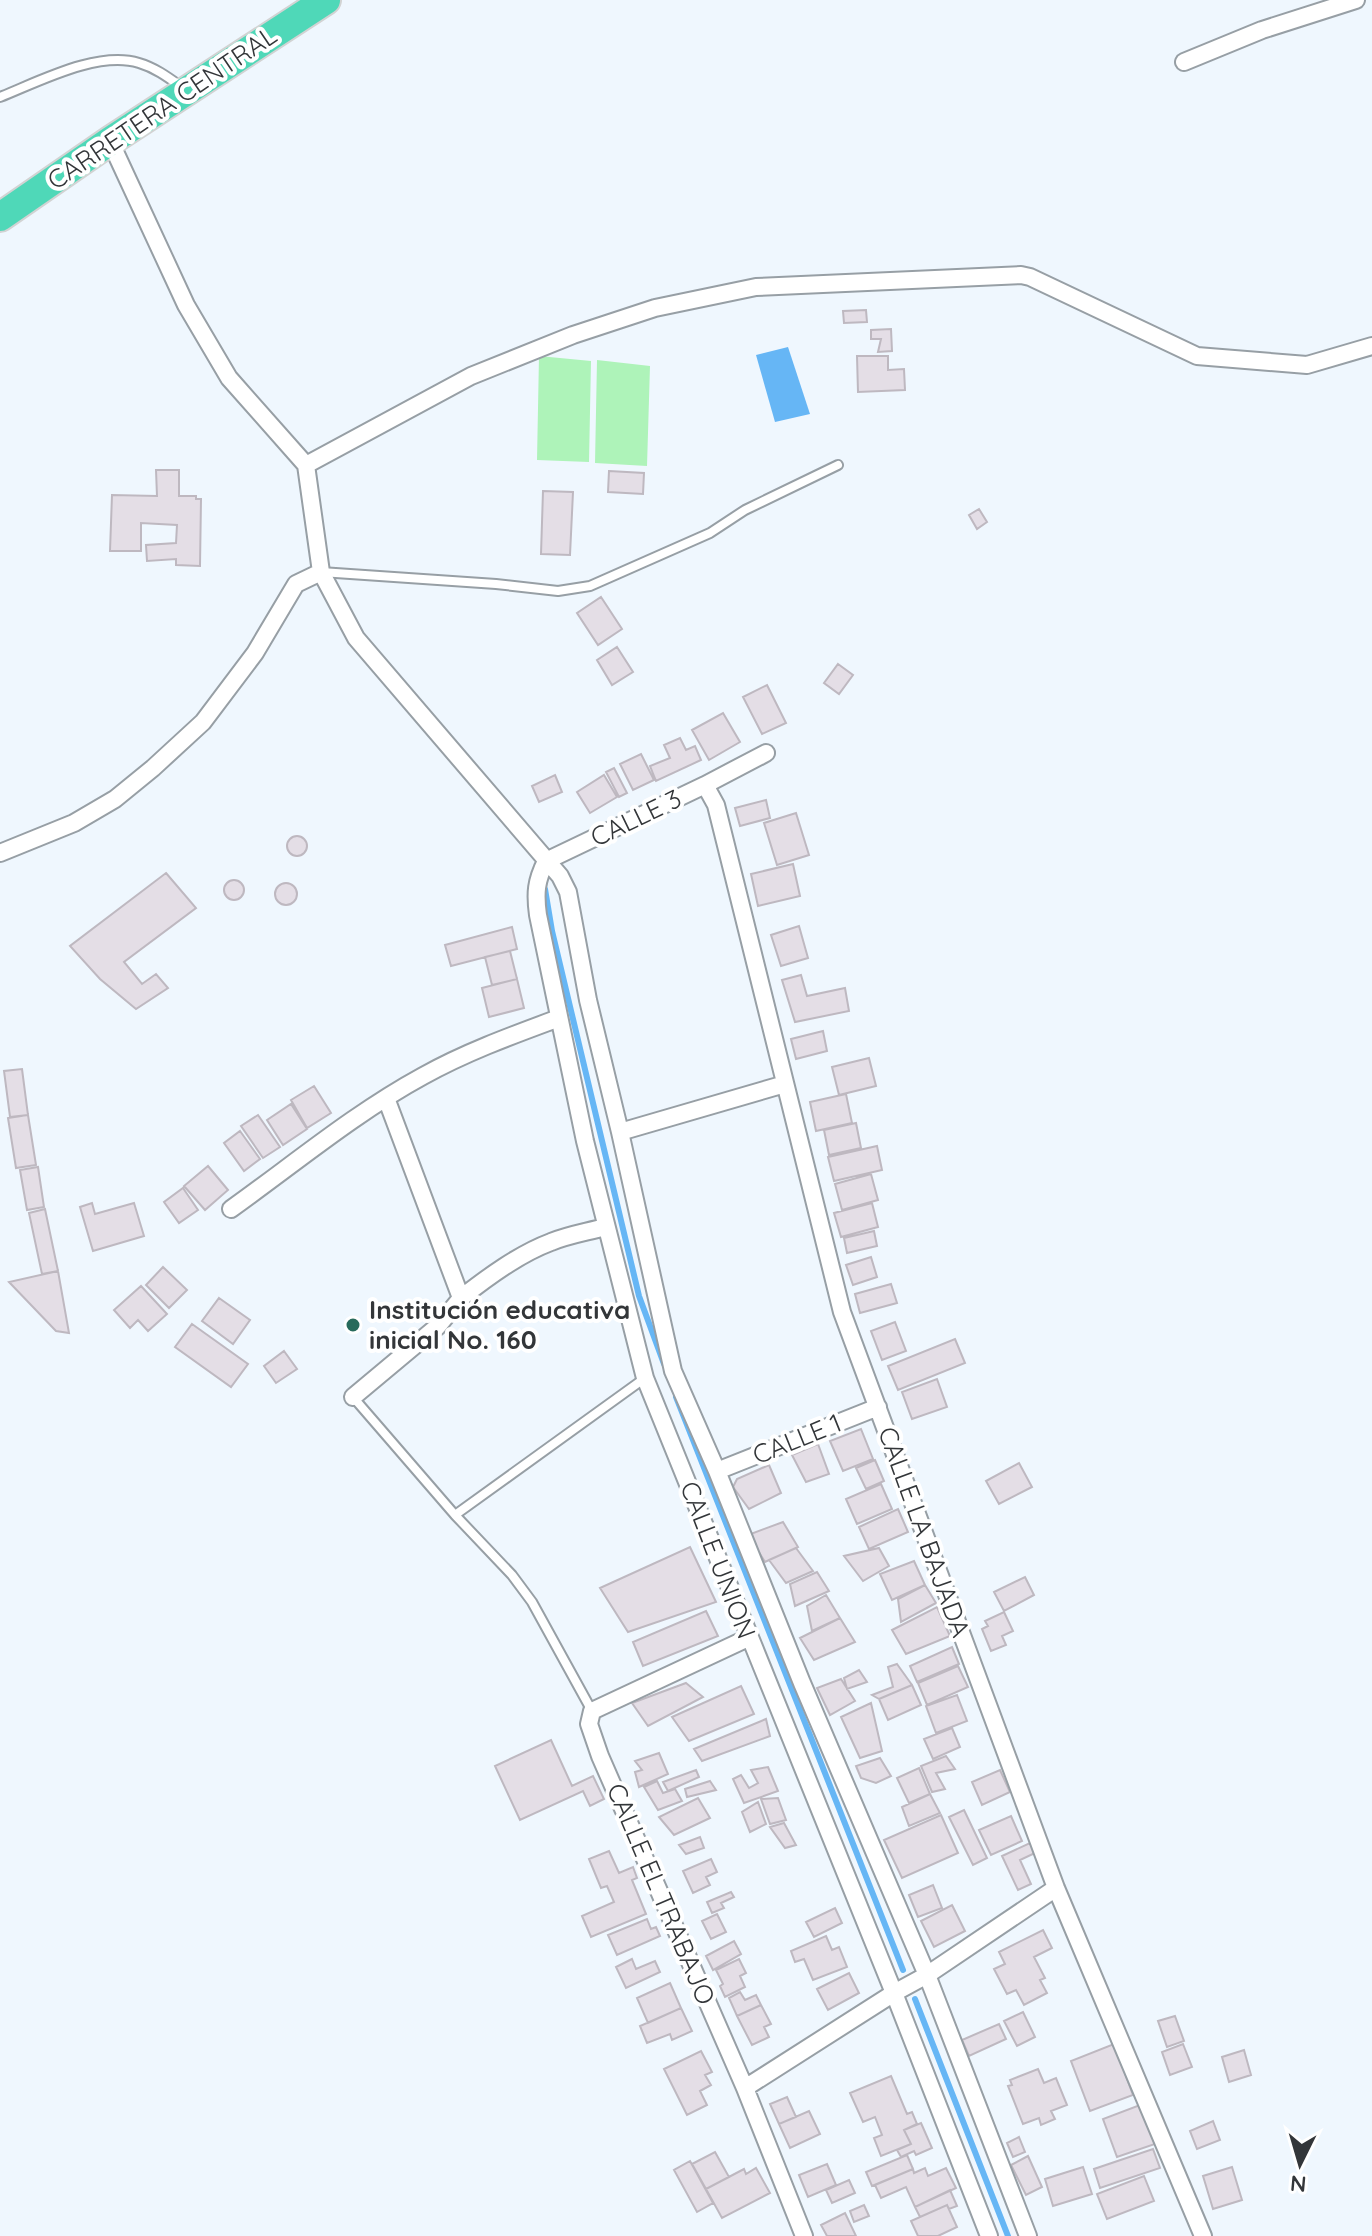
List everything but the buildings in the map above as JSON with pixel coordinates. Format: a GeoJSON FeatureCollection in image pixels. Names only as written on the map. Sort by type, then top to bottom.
{"type":"FeatureCollection","features":[{"type":"Feature","properties":{"kind":"highway","name":"CARRETERA CENTRAL"},"geometry":{"type":"LineString","coordinates":[[0,217],[326,0]]}},
{"type":"Feature","properties":{"kind":"street"},"geometry":{"type":"LineString","coordinates":[[1184,62],[1262,30],[1356,0]]}},
{"type":"Feature","properties":{"kind":"street"},"geometry":{"type":"LineString","coordinates":[[110,141],[186,305],[229,378],[306,465],[321,572],[356,638],[560,876],[568,892],[588,1000],[673,1371],[927,1975],[1028,2236]]}},
{"type":"Feature","properties":{"kind":"street"},"geometry":{"type":"LineString","coordinates":[[306,465],[471,376],[573,335],[655,308],[756,287],[1021,275],[1197,356],[1307,365],[1372,346]]}},
{"type":"Feature","properties":{"kind":"street"},"geometry":{"type":"LineString","coordinates":[[0,853],[74,823],[115,799],[153,768],[203,722],[255,653],[296,584],[321,572]]}},
{"type":"Feature","properties":{"kind":"street"},"geometry":{"type":"LineString","coordinates":[[705,785],[766,753]]}},
{"type":"Feature","properties":{"kind":"street","name":"CALLE 3"},"geometry":{"type":"LineString","coordinates":[[546,861],[705,785],[716,805]]}},
{"type":"Feature","properties":{"kind":"street","name":"CALLE LA BAJADA"},"geometry":{"type":"LineString","coordinates":[[716,805],[835,1286],[1056,1888],[1203,2236]]}},
{"type":"Feature","properties":{"kind":"street","name":"CALLE UNION"},"geometry":{"type":"LineString","coordinates":[[546,861],[534,893],[605,1227],[645,1378],[989,2236]]}},
{"type":"Feature","properties":{"kind":"street"},"geometry":{"type":"LineString","coordinates":[[231,1209],[386,1098],[425,1074],[492,1042],[559,1018]]}},
{"type":"Feature","properties":{"kind":"street"},"geometry":{"type":"LineString","coordinates":[[620,1132],[785,1084]]}},
{"type":"Feature","properties":{"kind":"street"},"geometry":{"type":"LineString","coordinates":[[386,1098],[461,1298]]}},
{"type":"Feature","properties":{"kind":"street"},"geometry":{"type":"LineString","coordinates":[[353,1397],[438,1326],[461,1298],[480,1284],[551,1242],[605,1227]]}},
{"type":"Feature","properties":{"kind":"street","name":"CALLE 1"},"geometry":{"type":"LineString","coordinates":[[717,1471],[878,1407]]}},
{"type":"Feature","properties":{"kind":"street"},"geometry":{"type":"LineString","coordinates":[[592,1711],[748,1638]]}},
{"type":"Feature","properties":{"kind":"street","name":"CALLE EL TRABAJO"},"geometry":{"type":"LineString","coordinates":[[592,1711],[589,1724],[594,1741],[745,2088],[804,2236]]}},
{"type":"Feature","properties":{"kind":"street"},"geometry":{"type":"LineString","coordinates":[[745,2088],[927,1975],[1056,1888]]}},
{"type":"Feature","properties":{"kind":"lane"},"geometry":{"type":"LineString","coordinates":[[0,97],[63,71],[102,61],[136,62],[160,72],[187,91]]}},
{"type":"Feature","properties":{"kind":"lane"},"geometry":{"type":"LineString","coordinates":[[321,572],[558,591],[590,586],[710,533],[745,510],[838,465]]}},
{"type":"Feature","properties":{"kind":"lane"},"geometry":{"type":"LineString","coordinates":[[455,1515],[645,1378]]}},
{"type":"Feature","properties":{"kind":"lane"},"geometry":{"type":"LineString","coordinates":[[353,1397],[455,1515],[512,1575],[532,1602],[592,1711]]}},
{"type":"Feature","properties":{"kind":"green space"},"geometry":{"type":"Polygon","coordinates":[[[539,356],[591,361],[589,462],[537,460],[539,356]]]}},
{"type":"Feature","properties":{"kind":"green space"},"geometry":{"type":"Polygon","coordinates":[[[597,360],[650,366],[647,466],[595,463],[597,360]]]}},
{"type":"Feature","properties":{"kind":"water"},"geometry":{"type":"Polygon","coordinates":[[[788,347],[810,414],[775,422],[756,355],[788,347]]]}},
{"type":"Feature","properties":{"kind":"waterway"},"geometry":{"type":"LineString","coordinates":[[545,889],[552,931],[639,1296],[664,1364]]}},
{"type":"Feature","properties":{"kind":"waterway"},"geometry":{"type":"LineString","coordinates":[[676,1397],[903,1970]]}},
{"type":"Feature","properties":{"kind":"waterway"},"geometry":{"type":"LineString","coordinates":[[915,1999],[1008,2236]]}},
{"type":"Feature","properties":{"kind":"place","name":"Institución educativa inicial No. 160"},"geometry":{"type":"Point","coordinates":[353,1325]}}]}
